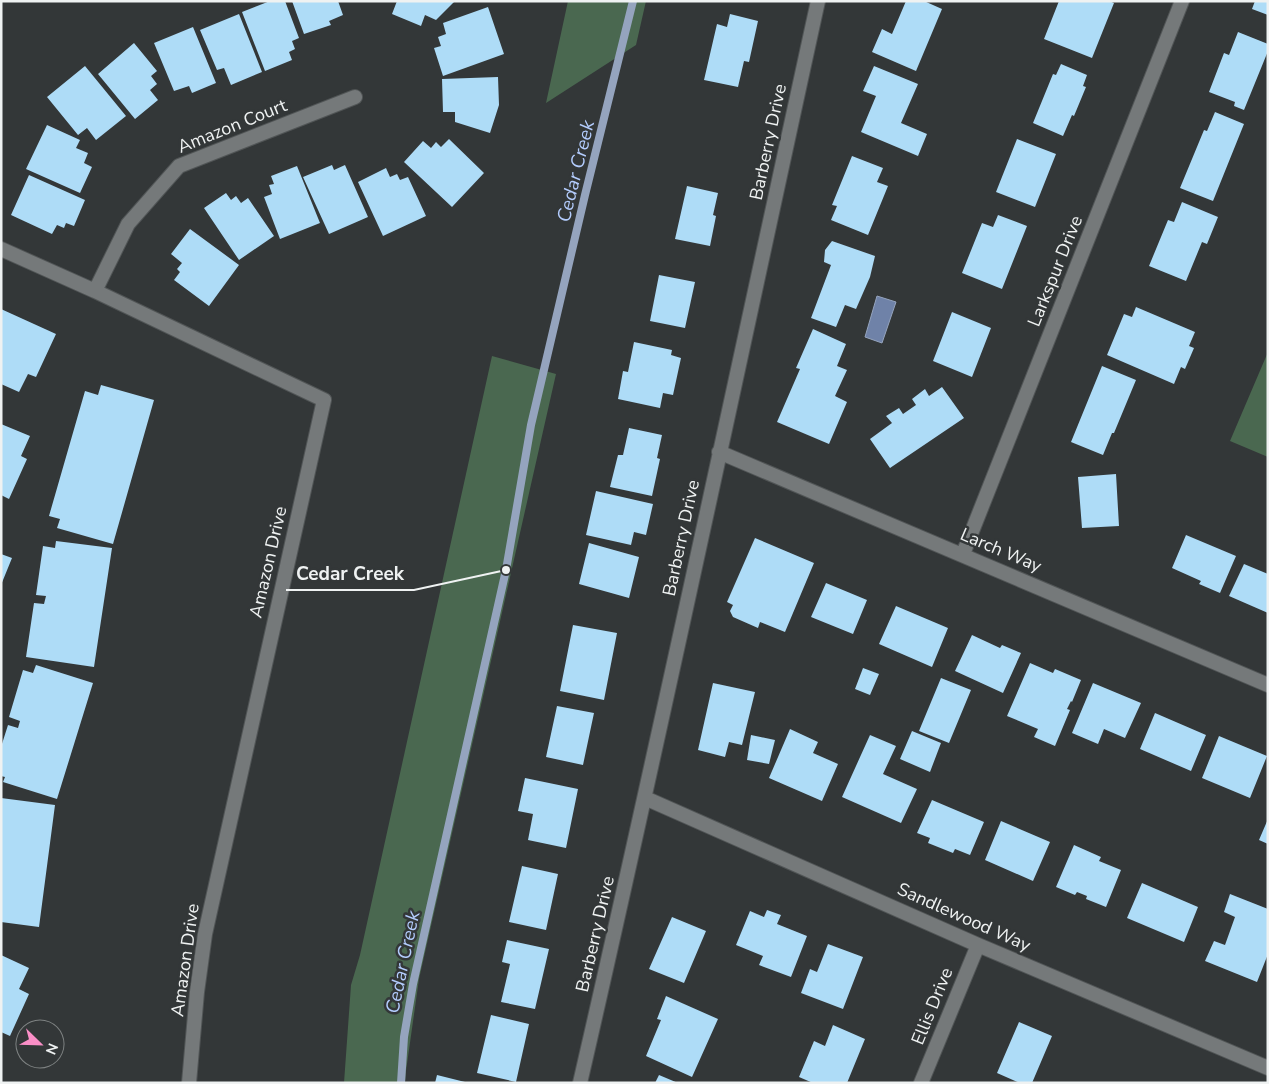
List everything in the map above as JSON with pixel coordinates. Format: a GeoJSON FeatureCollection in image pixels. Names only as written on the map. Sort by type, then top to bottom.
{"type":"FeatureCollection","features":[{"type":"Feature","properties":{"kind":"street","name":"Barberry Drive"},"geometry":{"type":"LineString","coordinates":[[580,1083],[645,798],[818,1]]}},
{"type":"Feature","properties":{"kind":"street","name":"Larkspur Drive"},"geometry":{"type":"LineString","coordinates":[[963,554],[1182,1]]}},
{"type":"Feature","properties":{"kind":"street","name":"Amazon Court"},"geometry":{"type":"LineString","coordinates":[[95,291],[128,224],[180,166],[355,97]]}},
{"type":"Feature","properties":{"kind":"street","name":"Amazon Drive"},"geometry":{"type":"LineString","coordinates":[[1,249],[95,291],[324,400],[205,934],[197,992],[190,1083]]}},
{"type":"Feature","properties":{"kind":"street","name":"Larch Way"},"geometry":{"type":"LineString","coordinates":[[719,452],[1268,684]]}},
{"type":"Feature","properties":{"kind":"street","name":"Sandlewood Way"},"geometry":{"type":"LineString","coordinates":[[645,798],[978,945],[1268,1068]]}},
{"type":"Feature","properties":{"kind":"street","name":"Ellis Drive"},"geometry":{"type":"LineString","coordinates":[[921,1083],[978,945]]}},
{"type":"Feature","properties":{"kind":"green space"},"geometry":{"type":"Polygon","coordinates":[[[568,1],[646,1],[636,45],[546,103],[568,1]]]}},
{"type":"Feature","properties":{"kind":"green space"},"geometry":{"type":"Polygon","coordinates":[[[1268,352],[1268,457],[1230,441],[1268,352]]]}},
{"type":"Feature","properties":{"kind":"green space"},"geometry":{"type":"Polygon","coordinates":[[[492,356],[556,374],[419,979],[405,1083],[344,1083],[351,985],[360,955],[492,356]]]}},
{"type":"Feature","properties":{"kind":"water"},"geometry":{"type":"Polygon","coordinates":[[[877,296],[896,302],[882,343],[865,337],[877,296]]]}},
{"type":"Feature","properties":{"kind":"building"},"geometry":{"type":"Polygon","coordinates":[[[270,1],[285,1],[299,38],[292,41],[295,49],[289,52],[292,60],[265,71],[242,12],[270,1]]]}},
{"type":"Feature","properties":{"kind":"building"},"geometry":{"type":"Polygon","coordinates":[[[292,1],[338,1],[343,15],[329,21],[331,25],[304,34],[292,1]]]}},
{"type":"Feature","properties":{"kind":"building"},"geometry":{"type":"Polygon","coordinates":[[[397,1],[455,1],[436,20],[425,15],[421,26],[392,14],[397,1]]]}},
{"type":"Feature","properties":{"kind":"building"},"geometry":{"type":"Polygon","coordinates":[[[906,1],[924,1],[942,9],[916,71],[872,52],[882,29],[892,34],[906,1]]]}},
{"type":"Feature","properties":{"kind":"building"},"geometry":{"type":"Polygon","coordinates":[[[1059,1],[1109,1],[1114,3],[1092,58],[1044,39],[1059,1]]]}},
{"type":"Feature","properties":{"kind":"building"},"geometry":{"type":"Polygon","coordinates":[[[1255,1],[1268,1],[1268,15],[1252,9],[1255,1]]]}},
{"type":"Feature","properties":{"kind":"building"},"geometry":{"type":"Polygon","coordinates":[[[488,7],[504,54],[443,76],[434,48],[441,46],[438,37],[446,34],[443,23],[488,7]]]}},
{"type":"Feature","properties":{"kind":"building"},"geometry":{"type":"Polygon","coordinates":[[[239,14],[262,72],[231,85],[224,68],[217,70],[200,30],[239,14]]]}},
{"type":"Feature","properties":{"kind":"building"},"geometry":{"type":"Polygon","coordinates":[[[730,14],[758,21],[749,62],[744,61],[738,87],[704,80],[717,24],[727,27],[730,14]]]}},
{"type":"Feature","properties":{"kind":"building"},"geometry":{"type":"Polygon","coordinates":[[[193,27],[216,83],[192,93],[189,86],[174,91],[154,43],[193,27]]]}},
{"type":"Feature","properties":{"kind":"building"},"geometry":{"type":"Polygon","coordinates":[[[1238,32],[1268,44],[1268,51],[1244,110],[1234,106],[1235,102],[1209,92],[1224,53],[1229,55],[1238,32]]]}},
{"type":"Feature","properties":{"kind":"building"},"geometry":{"type":"Polygon","coordinates":[[[134,43],[157,71],[151,76],[157,84],[150,90],[158,100],[135,119],[98,74],[134,43]]]}},
{"type":"Feature","properties":{"kind":"building"},"geometry":{"type":"Polygon","coordinates":[[[1061,64],[1087,75],[1083,86],[1086,87],[1063,136],[1033,123],[1053,74],[1056,75],[1061,64]]]}},
{"type":"Feature","properties":{"kind":"building"},"geometry":{"type":"Polygon","coordinates":[[[85,66],[126,116],[96,140],[87,128],[78,135],[47,97],[85,66]]]}},
{"type":"Feature","properties":{"kind":"building"},"geometry":{"type":"Polygon","coordinates":[[[874,66],[918,84],[901,123],[927,134],[918,156],[861,132],[876,96],[863,91],[874,66]]]}},
{"type":"Feature","properties":{"kind":"building"},"geometry":{"type":"Polygon","coordinates":[[[498,77],[499,105],[490,133],[455,122],[455,112],[443,112],[442,79],[498,77]]]}},
{"type":"Feature","properties":{"kind":"building"},"geometry":{"type":"Polygon","coordinates":[[[1215,112],[1244,124],[1213,201],[1180,188],[1204,130],[1207,131],[1215,112]]]}},
{"type":"Feature","properties":{"kind":"building"},"geometry":{"type":"Polygon","coordinates":[[[47,125],[80,140],[76,148],[88,153],[84,163],[92,167],[80,193],[26,169],[47,125]]]}},
{"type":"Feature","properties":{"kind":"building"},"geometry":{"type":"Polygon","coordinates":[[[449,139],[484,173],[452,207],[404,162],[423,141],[431,148],[436,142],[441,147],[449,139]]]}},
{"type":"Feature","properties":{"kind":"building"},"geometry":{"type":"Polygon","coordinates":[[[1017,139],[1056,154],[1035,207],[996,192],[1017,139]]]}},
{"type":"Feature","properties":{"kind":"building"},"geometry":{"type":"Polygon","coordinates":[[[852,156],[883,168],[877,182],[888,186],[868,235],[831,220],[837,206],[832,205],[852,156]]]}},
{"type":"Feature","properties":{"kind":"building"},"geometry":{"type":"Polygon","coordinates":[[[332,165],[334,170],[345,165],[368,217],[329,234],[303,177],[332,165]]]}},
{"type":"Feature","properties":{"kind":"building"},"geometry":{"type":"Polygon","coordinates":[[[297,166],[320,223],[280,239],[264,197],[272,194],[269,185],[274,184],[271,176],[297,166]]]}},
{"type":"Feature","properties":{"kind":"building"},"geometry":{"type":"Polygon","coordinates":[[[386,168],[390,177],[397,174],[400,180],[408,177],[426,216],[383,236],[358,182],[386,168]]]}},
{"type":"Feature","properties":{"kind":"building"},"geometry":{"type":"Polygon","coordinates":[[[29,175],[85,200],[74,226],[66,223],[64,228],[57,225],[52,234],[11,215],[29,175]]]}},
{"type":"Feature","properties":{"kind":"building"},"geometry":{"type":"Polygon","coordinates":[[[687,186],[718,193],[713,215],[716,216],[710,246],[675,239],[687,186]]]}},
{"type":"Feature","properties":{"kind":"building"},"geometry":{"type":"Polygon","coordinates":[[[226,193],[231,200],[236,196],[241,203],[248,198],[274,236],[239,260],[204,208],[226,193]]]}},
{"type":"Feature","properties":{"kind":"building"},"geometry":{"type":"Polygon","coordinates":[[[1182,202],[1218,217],[1207,244],[1202,242],[1186,281],[1149,266],[1168,220],[1174,222],[1182,202]]]}},
{"type":"Feature","properties":{"kind":"building"},"geometry":{"type":"Polygon","coordinates":[[[998,215],[1027,226],[1002,289],[962,273],[982,223],[993,227],[998,215]]]}},
{"type":"Feature","properties":{"kind":"building"},"geometry":{"type":"Polygon","coordinates":[[[190,229],[239,265],[209,306],[174,280],[180,272],[177,269],[182,263],[171,254],[190,229]]]}},
{"type":"Feature","properties":{"kind":"building"},"geometry":{"type":"Polygon","coordinates":[[[832,241],[875,256],[870,277],[856,309],[845,305],[836,327],[811,318],[831,265],[824,262],[825,250],[832,241]]]}},
{"type":"Feature","properties":{"kind":"building"},"geometry":{"type":"Polygon","coordinates":[[[659,275],[695,282],[685,328],[650,321],[659,275]]]}},
{"type":"Feature","properties":{"kind":"building"},"geometry":{"type":"Polygon","coordinates":[[[1136,307],[1195,332],[1189,346],[1194,348],[1185,369],[1181,367],[1174,384],[1107,355],[1124,314],[1132,317],[1136,307]]]}},
{"type":"Feature","properties":{"kind":"building"},"geometry":{"type":"Polygon","coordinates":[[[1,309],[56,334],[36,377],[28,374],[19,392],[1,384],[1,309]]]}},
{"type":"Feature","properties":{"kind":"building"},"geometry":{"type":"Polygon","coordinates":[[[952,312],[991,328],[972,377],[933,361],[952,312]]]}},
{"type":"Feature","properties":{"kind":"building"},"geometry":{"type":"Polygon","coordinates":[[[813,329],[846,344],[837,366],[847,370],[835,396],[847,402],[829,444],[777,422],[800,369],[796,368],[813,329]]]}},
{"type":"Feature","properties":{"kind":"building"},"geometry":{"type":"Polygon","coordinates":[[[634,342],[672,350],[671,355],[681,358],[673,395],[663,393],[660,408],[618,399],[623,371],[628,372],[634,342]]]}},
{"type":"Feature","properties":{"kind":"building"},"geometry":{"type":"Polygon","coordinates":[[[1102,366],[1136,380],[1103,455],[1071,442],[1102,366]]]}},
{"type":"Feature","properties":{"kind":"building"},"geometry":{"type":"Polygon","coordinates":[[[101,385],[154,400],[113,544],[57,528],[60,519],[49,516],[85,391],[98,395],[101,385]]]}},
{"type":"Feature","properties":{"kind":"building"},"geometry":{"type":"Polygon","coordinates":[[[942,387],[964,418],[890,468],[870,439],[892,423],[886,416],[899,408],[903,414],[916,405],[912,399],[925,389],[929,396],[942,387]]]}},
{"type":"Feature","properties":{"kind":"building"},"geometry":{"type":"Polygon","coordinates":[[[1,424],[30,436],[21,456],[27,459],[9,499],[1,495],[1,424]]]}},
{"type":"Feature","properties":{"kind":"building"},"geometry":{"type":"Polygon","coordinates":[[[629,428],[662,435],[657,458],[660,459],[652,496],[610,487],[618,455],[623,455],[629,428]]]}},
{"type":"Feature","properties":{"kind":"building"},"geometry":{"type":"Polygon","coordinates":[[[1116,474],[1119,526],[1082,528],[1078,477],[1116,474]]]}},
{"type":"Feature","properties":{"kind":"building"},"geometry":{"type":"Polygon","coordinates":[[[596,491],[653,504],[646,535],[634,532],[631,545],[586,535],[596,491]]]}},
{"type":"Feature","properties":{"kind":"building"},"geometry":{"type":"Polygon","coordinates":[[[1186,535],[1236,556],[1220,593],[1199,584],[1201,581],[1172,568],[1186,535]]]}},
{"type":"Feature","properties":{"kind":"building"},"geometry":{"type":"Polygon","coordinates":[[[755,538],[814,563],[785,632],[760,622],[758,628],[733,617],[730,611],[733,605],[727,602],[755,538]]]}},
{"type":"Feature","properties":{"kind":"building"},"geometry":{"type":"Polygon","coordinates":[[[56,541],[112,548],[94,667],[26,657],[34,603],[44,604],[46,596],[36,595],[43,546],[55,548],[56,541]]]}},
{"type":"Feature","properties":{"kind":"building"},"geometry":{"type":"Polygon","coordinates":[[[589,543],[639,557],[629,598],[579,584],[589,543]]]}},
{"type":"Feature","properties":{"kind":"building"},"geometry":{"type":"Polygon","coordinates":[[[1,554],[12,558],[1,585],[1,554]]]}},
{"type":"Feature","properties":{"kind":"building"},"geometry":{"type":"Polygon","coordinates":[[[1244,564],[1268,574],[1268,613],[1229,596],[1244,564]]]}},
{"type":"Feature","properties":{"kind":"building"},"geometry":{"type":"Polygon","coordinates":[[[826,583],[867,600],[853,634],[811,617],[826,583]]]}},
{"type":"Feature","properties":{"kind":"building"},"geometry":{"type":"Polygon","coordinates":[[[896,606],[948,628],[932,667],[879,644],[896,606]]]}},
{"type":"Feature","properties":{"kind":"building"},"geometry":{"type":"Polygon","coordinates":[[[573,625],[617,633],[604,700],[560,691],[573,625]]]}},
{"type":"Feature","properties":{"kind":"building"},"geometry":{"type":"Polygon","coordinates":[[[972,635],[1000,648],[1002,645],[1021,653],[1003,693],[955,671],[972,635]]]}},
{"type":"Feature","properties":{"kind":"building"},"geometry":{"type":"Polygon","coordinates":[[[1030,663],[1053,673],[1055,669],[1081,680],[1067,709],[1070,710],[1055,746],[1034,737],[1038,729],[1007,716],[1030,663]]]}},
{"type":"Feature","properties":{"kind":"building"},"geometry":{"type":"Polygon","coordinates":[[[36,665],[93,683],[57,799],[3,782],[5,777],[1,776],[1,747],[8,725],[18,728],[20,721],[9,717],[23,670],[33,673],[36,665]]]}},
{"type":"Feature","properties":{"kind":"building"},"geometry":{"type":"Polygon","coordinates":[[[863,668],[879,674],[870,695],[855,689],[863,668]]]}},
{"type":"Feature","properties":{"kind":"building"},"geometry":{"type":"Polygon","coordinates":[[[941,678],[971,690],[949,743],[919,731],[941,678]]]}},
{"type":"Feature","properties":{"kind":"building"},"geometry":{"type":"Polygon","coordinates":[[[713,683],[755,692],[742,745],[729,742],[725,757],[698,750],[713,683]]]}},
{"type":"Feature","properties":{"kind":"building"},"geometry":{"type":"Polygon","coordinates":[[[1093,683],[1141,703],[1125,738],[1104,729],[1098,744],[1072,733],[1093,683]]]}},
{"type":"Feature","properties":{"kind":"building"},"geometry":{"type":"Polygon","coordinates":[[[557,706],[594,713],[583,765],[546,757],[557,706]]]}},
{"type":"Feature","properties":{"kind":"building"},"geometry":{"type":"Polygon","coordinates":[[[1155,713],[1206,735],[1191,771],[1140,749],[1155,713]]]}},
{"type":"Feature","properties":{"kind":"building"},"geometry":{"type":"Polygon","coordinates":[[[790,729],[818,742],[813,753],[838,764],[822,801],[769,778],[790,729]]]}},
{"type":"Feature","properties":{"kind":"building"},"geometry":{"type":"Polygon","coordinates":[[[912,731],[941,743],[930,772],[900,759],[912,731]]]}},
{"type":"Feature","properties":{"kind":"building"},"geometry":{"type":"Polygon","coordinates":[[[751,735],[775,740],[769,764],[747,760],[751,735]]]}},
{"type":"Feature","properties":{"kind":"building"},"geometry":{"type":"Polygon","coordinates":[[[870,735],[896,746],[883,774],[917,789],[901,823],[842,797],[870,735]]]}},
{"type":"Feature","properties":{"kind":"building"},"geometry":{"type":"Polygon","coordinates":[[[1219,736],[1267,756],[1250,798],[1202,778],[1219,736]]]}},
{"type":"Feature","properties":{"kind":"building"},"geometry":{"type":"Polygon","coordinates":[[[525,778],[578,789],[566,848],[528,840],[533,814],[518,811],[525,778]]]}},
{"type":"Feature","properties":{"kind":"building"},"geometry":{"type":"Polygon","coordinates":[[[1,798],[55,805],[39,927],[1,922],[1,798]]]}},
{"type":"Feature","properties":{"kind":"building"},"geometry":{"type":"Polygon","coordinates":[[[932,800],[984,822],[970,855],[955,849],[953,853],[928,843],[930,838],[917,833],[932,800]]]}},
{"type":"Feature","properties":{"kind":"building"},"geometry":{"type":"Polygon","coordinates":[[[1268,819],[1268,844],[1259,840],[1268,819]]]}},
{"type":"Feature","properties":{"kind":"building"},"geometry":{"type":"Polygon","coordinates":[[[1001,821],[1050,842],[1033,881],[985,860],[1001,821]]]}},
{"type":"Feature","properties":{"kind":"building"},"geometry":{"type":"Polygon","coordinates":[[[1074,845],[1101,857],[1099,861],[1121,870],[1106,907],[1086,899],[1087,896],[1077,892],[1075,895],[1056,887],[1074,845]]]}},
{"type":"Feature","properties":{"kind":"building"},"geometry":{"type":"Polygon","coordinates":[[[522,866],[558,874],[546,930],[509,922],[522,866]]]}},
{"type":"Feature","properties":{"kind":"building"},"geometry":{"type":"Polygon","coordinates":[[[1142,883],[1198,907],[1184,942],[1127,918],[1142,883]]]}},
{"type":"Feature","properties":{"kind":"building"},"geometry":{"type":"Polygon","coordinates":[[[1230,894],[1268,909],[1268,954],[1257,982],[1205,961],[1214,941],[1225,945],[1235,917],[1224,912],[1230,894]]]}},
{"type":"Feature","properties":{"kind":"building"},"geometry":{"type":"Polygon","coordinates":[[[767,910],[781,915],[777,924],[807,936],[791,977],[759,965],[763,956],[736,945],[750,911],[764,917],[767,910]]]}},
{"type":"Feature","properties":{"kind":"building"},"geometry":{"type":"Polygon","coordinates":[[[672,917],[706,931],[684,983],[649,969],[672,917]]]}},
{"type":"Feature","properties":{"kind":"building"},"geometry":{"type":"Polygon","coordinates":[[[507,940],[549,949],[535,1009],[501,1002],[510,964],[502,962],[507,940]]]}},
{"type":"Feature","properties":{"kind":"building"},"geometry":{"type":"Polygon","coordinates":[[[828,944],[863,957],[843,1009],[801,993],[810,969],[817,972],[828,944]]]}},
{"type":"Feature","properties":{"kind":"building"},"geometry":{"type":"Polygon","coordinates":[[[1,955],[29,968],[19,989],[29,994],[18,1019],[15,1019],[15,1025],[10,1036],[1,1032],[1,955]]]}},
{"type":"Feature","properties":{"kind":"building"},"geometry":{"type":"Polygon","coordinates":[[[666,996],[718,1019],[692,1077],[646,1056],[661,1020],[657,1019],[666,996]]]}},
{"type":"Feature","properties":{"kind":"building"},"geometry":{"type":"Polygon","coordinates":[[[491,1015],[529,1024],[516,1082],[477,1073],[491,1015]]]}},
{"type":"Feature","properties":{"kind":"building"},"geometry":{"type":"Polygon","coordinates":[[[1019,1022],[1052,1036],[1032,1083],[1020,1083],[997,1073],[1019,1022]]]}},
{"type":"Feature","properties":{"kind":"building"},"geometry":{"type":"Polygon","coordinates":[[[833,1025],[865,1039],[847,1083],[813,1083],[799,1077],[814,1041],[825,1046],[833,1025]]]}},
{"type":"Feature","properties":{"kind":"building"},"geometry":{"type":"Polygon","coordinates":[[[437,1075],[465,1082],[465,1083],[435,1083],[437,1075]]]}},
{"type":"Feature","properties":{"kind":"building"},"geometry":{"type":"Polygon","coordinates":[[[659,1075],[678,1083],[655,1083],[659,1075]]]}},
{"type":"Feature","properties":{"kind":"waterway","name":"Cedar Creek"},"geometry":{"type":"LineString","coordinates":[[401,1083],[404,1037],[413,984],[506,570],[531,425],[633,1]]}},
{"type":"Feature","properties":{"kind":"place","name":"Cedar Creek"},"geometry":{"type":"Point","coordinates":[506,570]}}]}
